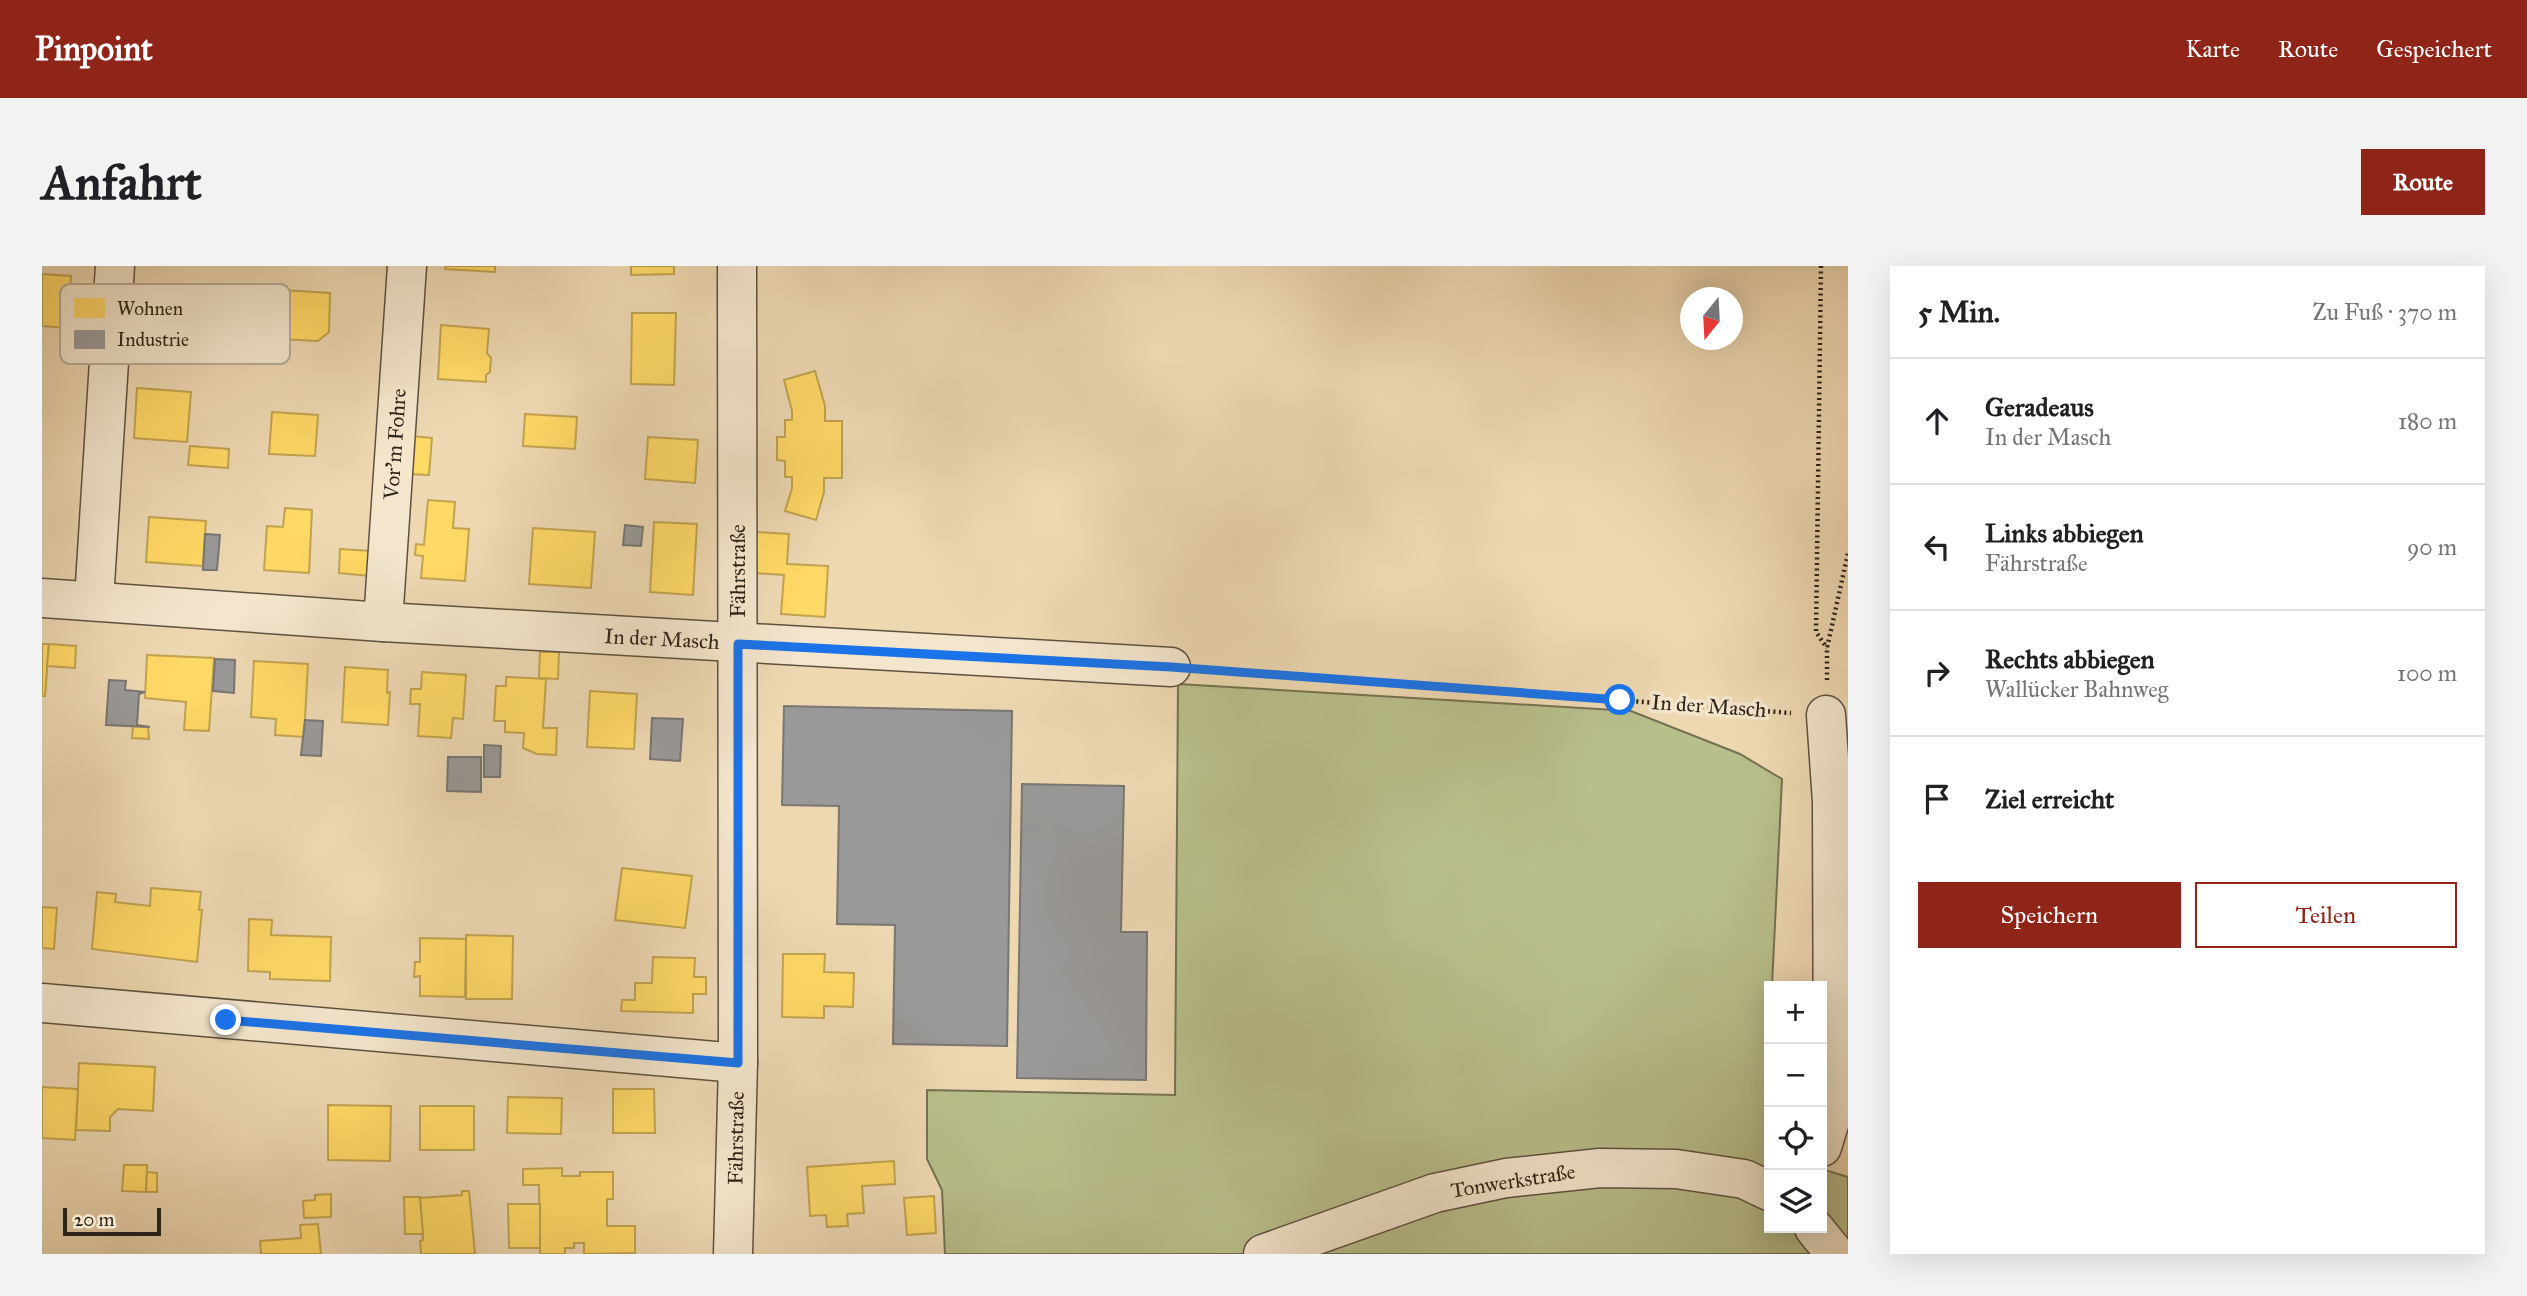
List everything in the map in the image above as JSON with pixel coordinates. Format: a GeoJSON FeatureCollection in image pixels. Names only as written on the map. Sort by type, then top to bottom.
{"type":"FeatureCollection","features":[{"type":"Feature","properties":{"kind":"street"},"geometry":{"type":"LineString","coordinates":[[114,284],[115,266]]}},
{"type":"Feature","properties":{"kind":"street","name":"Vor'm Fohre"},"geometry":{"type":"LineString","coordinates":[[383,622],[407,266]]}},
{"type":"Feature","properties":{"kind":"street","name":"Fährstraße"},"geometry":{"type":"LineString","coordinates":[[733,1254],[738,1063],[737,266]]}},
{"type":"Feature","properties":{"kind":"street"},"geometry":{"type":"LineString","coordinates":[[94,600],[109,364]]}},
{"type":"Feature","properties":{"kind":"street","name":"In der Masch"},"geometry":{"type":"LineString","coordinates":[[42,597],[383,622],[1171,667]]}},
{"type":"Feature","properties":{"kind":"street"},"geometry":{"type":"LineString","coordinates":[[1826,715],[1832,802],[1833,1111],[1827,1131]]}},
{"type":"Feature","properties":{"kind":"street"},"geometry":{"type":"LineString","coordinates":[[42,1003],[738,1063]]}},
{"type":"Feature","properties":{"kind":"street"},"geometry":{"type":"LineString","coordinates":[[1827,1155],[1848,1157]]}},
{"type":"Feature","properties":{"kind":"street","name":"Tonwerkstraße"},"geometry":{"type":"LineString","coordinates":[[1263,1254],[1435,1192],[1506,1178],[1600,1168],[1676,1170],[1744,1178],[1764,1188]]}},
{"type":"Feature","properties":{"kind":"street"},"geometry":{"type":"LineString","coordinates":[[1818,1233],[1835,1254]]}},
{"type":"Feature","properties":{"kind":"path"},"geometry":{"type":"LineString","coordinates":[[1821,266],[1816,632],[1827,649]]}},
{"type":"Feature","properties":{"kind":"path"},"geometry":{"type":"LineString","coordinates":[[1826,715],[1827,649],[1848,553]]}},
{"type":"Feature","properties":{"kind":"path","name":"In der Masch"},"geometry":{"type":"LineString","coordinates":[[1171,667],[1826,715]]}},
{"type":"Feature","properties":{"kind":"green space"},"geometry":{"type":"Polygon","coordinates":[[[1178,684],[1631,711],[1740,754],[1782,779],[1772,981],[1764,981],[1764,1233],[1827,1233],[1827,1171],[1848,1177],[1848,1254],[945,1254],[942,1190],[927,1159],[927,1090],[1175,1095],[1178,684]]]}},
{"type":"Feature","properties":{"kind":"building: Wohnen"},"geometry":{"type":"Polygon","coordinates":[[[446,266],[495,266],[495,272],[445,269],[446,266]]]}},
{"type":"Feature","properties":{"kind":"building: Wohnen"},"geometry":{"type":"Polygon","coordinates":[[[631,266],[674,266],[674,274],[631,275],[631,266]]]}},
{"type":"Feature","properties":{"kind":"building: Wohnen"},"geometry":{"type":"Polygon","coordinates":[[[42,274],[71,276],[70,284],[60,284],[60,327],[42,326],[42,274]]]}},
{"type":"Feature","properties":{"kind":"building: Wohnen"},"geometry":{"type":"Polygon","coordinates":[[[290,290],[330,293],[329,332],[318,341],[290,340],[290,290]]]}},
{"type":"Feature","properties":{"kind":"building: Wohnen"},"geometry":{"type":"Polygon","coordinates":[[[632,313],[676,313],[674,385],[631,384],[632,313]]]}},
{"type":"Feature","properties":{"kind":"building: Wohnen"},"geometry":{"type":"Polygon","coordinates":[[[441,325],[489,329],[487,353],[491,358],[486,382],[438,379],[441,325]]]}},
{"type":"Feature","properties":{"kind":"building: Wohnen"},"geometry":{"type":"Polygon","coordinates":[[[815,371],[825,406],[825,421],[842,421],[842,478],[824,478],[824,492],[816,520],[785,511],[792,488],[792,477],[785,477],[785,461],[777,460],[777,437],[785,437],[785,420],[792,420],[784,380],[815,371]]]}},
{"type":"Feature","properties":{"kind":"building: Wohnen"},"geometry":{"type":"Polygon","coordinates":[[[137,388],[191,392],[187,442],[134,438],[137,388]]]}},
{"type":"Feature","properties":{"kind":"building: Wohnen"},"geometry":{"type":"Polygon","coordinates":[[[272,412],[318,415],[315,456],[269,454],[272,412]]]}},
{"type":"Feature","properties":{"kind":"building: Wohnen"},"geometry":{"type":"Polygon","coordinates":[[[525,414],[577,417],[575,449],[523,446],[525,414]]]}},
{"type":"Feature","properties":{"kind":"building: Wohnen"},"geometry":{"type":"Polygon","coordinates":[[[412,436],[432,438],[429,475],[409,474],[412,436]]]}},
{"type":"Feature","properties":{"kind":"building: Wohnen"},"geometry":{"type":"Polygon","coordinates":[[[648,437],[698,440],[695,483],[645,479],[648,437]]]}},
{"type":"Feature","properties":{"kind":"building: Wohnen"},"geometry":{"type":"Polygon","coordinates":[[[190,446],[229,449],[228,468],[188,465],[190,446]]]}},
{"type":"Feature","properties":{"kind":"building: Wohnen"},"geometry":{"type":"Polygon","coordinates":[[[428,500],[455,502],[453,528],[469,529],[465,581],[421,578],[423,556],[415,555],[416,544],[424,545],[428,500]]]}},
{"type":"Feature","properties":{"kind":"building: Wohnen"},"geometry":{"type":"Polygon","coordinates":[[[285,508],[312,510],[309,573],[264,570],[267,526],[283,527],[285,508]]]}},
{"type":"Feature","properties":{"kind":"building: Wohnen"},"geometry":{"type":"Polygon","coordinates":[[[149,517],[206,521],[203,566],[146,562],[149,517]]]}},
{"type":"Feature","properties":{"kind":"building: Wohnen"},"geometry":{"type":"Polygon","coordinates":[[[654,522],[697,524],[693,595],[650,592],[654,522]]]}},
{"type":"Feature","properties":{"kind":"building: Wohnen"},"geometry":{"type":"Polygon","coordinates":[[[533,528],[595,532],[591,588],[529,584],[533,528]]]}},
{"type":"Feature","properties":{"kind":"building: Wohnen"},"geometry":{"type":"Polygon","coordinates":[[[757,532],[789,534],[787,564],[828,566],[825,617],[781,614],[784,575],[754,573],[757,532]]]}},
{"type":"Feature","properties":{"kind":"building: Wohnen"},"geometry":{"type":"Polygon","coordinates":[[[340,549],[372,551],[370,576],[339,573],[340,549]]]}},
{"type":"Feature","properties":{"kind":"building: Wohnen"},"geometry":{"type":"Polygon","coordinates":[[[42,644],[49,644],[45,696],[42,696],[42,644]]]}},
{"type":"Feature","properties":{"kind":"building: Wohnen"},"geometry":{"type":"Polygon","coordinates":[[[49,644],[76,646],[75,668],[47,666],[49,644]]]}},
{"type":"Feature","properties":{"kind":"building: Wohnen"},"geometry":{"type":"Polygon","coordinates":[[[540,652],[559,652],[558,679],[539,678],[540,652]]]}},
{"type":"Feature","properties":{"kind":"building: Wohnen"},"geometry":{"type":"Polygon","coordinates":[[[147,655],[214,658],[209,731],[184,730],[186,702],[145,698],[147,655]]]}},
{"type":"Feature","properties":{"kind":"building: Wohnen"},"geometry":{"type":"Polygon","coordinates":[[[254,661],[308,664],[304,737],[275,735],[276,719],[251,717],[254,661]]]}},
{"type":"Feature","properties":{"kind":"building: Wohnen"},"geometry":{"type":"Polygon","coordinates":[[[345,667],[388,670],[388,725],[342,722],[345,667]]]}},
{"type":"Feature","properties":{"kind":"building: Wohnen"},"geometry":{"type":"Polygon","coordinates":[[[422,672],[466,675],[463,719],[453,718],[451,738],[418,736],[420,704],[410,704],[411,689],[421,689],[422,672]]]}},
{"type":"Feature","properties":{"kind":"building: Wohnen"},"geometry":{"type":"Polygon","coordinates":[[[506,677],[546,679],[543,728],[557,728],[556,755],[537,754],[523,748],[524,733],[505,732],[505,721],[494,721],[496,686],[506,686],[506,677]]]}},
{"type":"Feature","properties":{"kind":"building: Wohnen"},"geometry":{"type":"Polygon","coordinates":[[[590,691],[637,694],[634,749],[587,747],[590,691]]]}},
{"type":"Feature","properties":{"kind":"building: Wohnen"},"geometry":{"type":"Polygon","coordinates":[[[133,726],[148,727],[149,739],[132,738],[133,726]]]}},
{"type":"Feature","properties":{"kind":"building: Wohnen"},"geometry":{"type":"Polygon","coordinates":[[[622,868],[692,876],[685,928],[615,920],[622,868]]]}},
{"type":"Feature","properties":{"kind":"building: Wohnen"},"geometry":{"type":"Polygon","coordinates":[[[151,888],[201,892],[197,962],[92,949],[97,892],[116,894],[115,902],[150,906],[151,888]]]}},
{"type":"Feature","properties":{"kind":"building: Wohnen"},"geometry":{"type":"Polygon","coordinates":[[[42,907],[57,908],[54,949],[42,948],[42,907]]]}},
{"type":"Feature","properties":{"kind":"building: Wohnen"},"geometry":{"type":"Polygon","coordinates":[[[249,919],[272,920],[271,935],[331,937],[330,981],[270,979],[270,972],[248,971],[249,919]]]}},
{"type":"Feature","properties":{"kind":"building: Wohnen"},"geometry":{"type":"Polygon","coordinates":[[[466,935],[513,936],[512,999],[466,999],[466,935]]]}},
{"type":"Feature","properties":{"kind":"building: Wohnen"},"geometry":{"type":"Polygon","coordinates":[[[420,938],[466,939],[465,997],[420,996],[420,976],[414,977],[415,962],[420,962],[420,938]]]}},
{"type":"Feature","properties":{"kind":"building: Wohnen"},"geometry":{"type":"Polygon","coordinates":[[[783,954],[825,954],[824,972],[854,973],[853,1007],[824,1006],[824,1018],[782,1017],[783,954]]]}},
{"type":"Feature","properties":{"kind":"building: Wohnen"},"geometry":{"type":"Polygon","coordinates":[[[653,957],[695,958],[694,977],[706,977],[706,994],[693,994],[693,1013],[621,1011],[622,1000],[635,1000],[635,983],[652,983],[653,957]]]}},
{"type":"Feature","properties":{"kind":"building: Wohnen"},"geometry":{"type":"Polygon","coordinates":[[[79,1063],[155,1067],[153,1111],[118,1109],[110,1117],[110,1131],[76,1130],[79,1063]]]}},
{"type":"Feature","properties":{"kind":"building: Wohnen"},"geometry":{"type":"Polygon","coordinates":[[[42,1087],[78,1089],[75,1140],[42,1138],[42,1087]]]}},
{"type":"Feature","properties":{"kind":"building: Wohnen"},"geometry":{"type":"Polygon","coordinates":[[[613,1089],[654,1089],[655,1133],[613,1133],[613,1089]]]}},
{"type":"Feature","properties":{"kind":"building: Wohnen"},"geometry":{"type":"Polygon","coordinates":[[[508,1097],[562,1098],[561,1134],[507,1133],[508,1097]]]}},
{"type":"Feature","properties":{"kind":"building: Wohnen"},"geometry":{"type":"Polygon","coordinates":[[[328,1105],[391,1106],[390,1161],[328,1160],[328,1105]]]}},
{"type":"Feature","properties":{"kind":"building: Wohnen"},"geometry":{"type":"Polygon","coordinates":[[[420,1106],[474,1106],[474,1150],[420,1150],[420,1106]]]}},
{"type":"Feature","properties":{"kind":"building: Wohnen"},"geometry":{"type":"Polygon","coordinates":[[[894,1161],[895,1184],[862,1186],[864,1213],[847,1214],[848,1226],[827,1227],[826,1215],[810,1216],[807,1167],[894,1161]]]}},
{"type":"Feature","properties":{"kind":"building: Wohnen"},"geometry":{"type":"Polygon","coordinates":[[[124,1165],[147,1165],[146,1192],[122,1191],[124,1165]]]}},
{"type":"Feature","properties":{"kind":"building: Wohnen"},"geometry":{"type":"Polygon","coordinates":[[[562,1168],[562,1176],[580,1176],[580,1172],[613,1172],[613,1199],[607,1199],[607,1226],[635,1226],[635,1253],[584,1254],[584,1243],[574,1243],[574,1248],[565,1248],[565,1254],[540,1254],[539,1185],[523,1185],[523,1169],[562,1168]]]}},
{"type":"Feature","properties":{"kind":"building: Wohnen"},"geometry":{"type":"Polygon","coordinates":[[[147,1172],[157,1173],[157,1192],[146,1192],[147,1172]]]}},
{"type":"Feature","properties":{"kind":"building: Wohnen"},"geometry":{"type":"Polygon","coordinates":[[[462,1191],[469,1191],[475,1254],[421,1254],[420,1241],[423,1240],[420,1198],[462,1195],[462,1191]]]}},
{"type":"Feature","properties":{"kind":"building: Wohnen"},"geometry":{"type":"Polygon","coordinates":[[[331,1194],[331,1217],[304,1218],[303,1201],[315,1200],[315,1195],[331,1194]]]}},
{"type":"Feature","properties":{"kind":"building: Wohnen"},"geometry":{"type":"Polygon","coordinates":[[[934,1196],[936,1233],[907,1235],[904,1198],[934,1196]]]}},
{"type":"Feature","properties":{"kind":"building: Wohnen"},"geometry":{"type":"Polygon","coordinates":[[[404,1197],[422,1197],[423,1234],[405,1234],[404,1197]]]}},
{"type":"Feature","properties":{"kind":"building: Wohnen"},"geometry":{"type":"Polygon","coordinates":[[[508,1204],[540,1204],[540,1248],[509,1248],[508,1204]]]}},
{"type":"Feature","properties":{"kind":"building: Wohnen"},"geometry":{"type":"Polygon","coordinates":[[[318,1224],[321,1254],[261,1254],[260,1241],[301,1238],[300,1225],[318,1224]]]}},
{"type":"Feature","properties":{"kind":"building: Industrie"},"geometry":{"type":"Polygon","coordinates":[[[625,525],[643,527],[641,546],[623,545],[625,525]]]}},
{"type":"Feature","properties":{"kind":"building: Industrie"},"geometry":{"type":"Polygon","coordinates":[[[205,534],[220,535],[217,570],[203,570],[205,534]]]}},
{"type":"Feature","properties":{"kind":"building: Industrie"},"geometry":{"type":"Polygon","coordinates":[[[215,659],[235,660],[234,693],[213,691],[215,659]]]}},
{"type":"Feature","properties":{"kind":"building: Industrie"},"geometry":{"type":"Polygon","coordinates":[[[109,680],[126,681],[125,690],[145,692],[139,694],[137,725],[150,727],[106,725],[109,680]]]}},
{"type":"Feature","properties":{"kind":"building: Industrie"},"geometry":{"type":"Polygon","coordinates":[[[784,706],[1012,711],[1007,1046],[893,1044],[895,925],[837,924],[839,806],[782,805],[784,706]]]}},
{"type":"Feature","properties":{"kind":"building: Industrie"},"geometry":{"type":"Polygon","coordinates":[[[652,718],[683,719],[680,761],[650,759],[652,718]]]}},
{"type":"Feature","properties":{"kind":"building: Industrie"},"geometry":{"type":"Polygon","coordinates":[[[305,720],[323,721],[321,756],[301,755],[305,720]]]}},
{"type":"Feature","properties":{"kind":"building: Industrie"},"geometry":{"type":"Polygon","coordinates":[[[484,745],[501,746],[500,777],[484,777],[484,745]]]}},
{"type":"Feature","properties":{"kind":"building: Industrie"},"geometry":{"type":"Polygon","coordinates":[[[448,757],[481,757],[481,792],[447,791],[448,757]]]}},
{"type":"Feature","properties":{"kind":"building: Industrie"},"geometry":{"type":"Polygon","coordinates":[[[1022,784],[1124,786],[1121,932],[1147,932],[1146,1080],[1017,1078],[1022,784]]]}},
{"type":"Feature","properties":{"kind":"route"},"geometry":{"type":"LineString","coordinates":[[226,1020],[738,1063],[738,644],[1171,667],[1620,700]]}}]}
